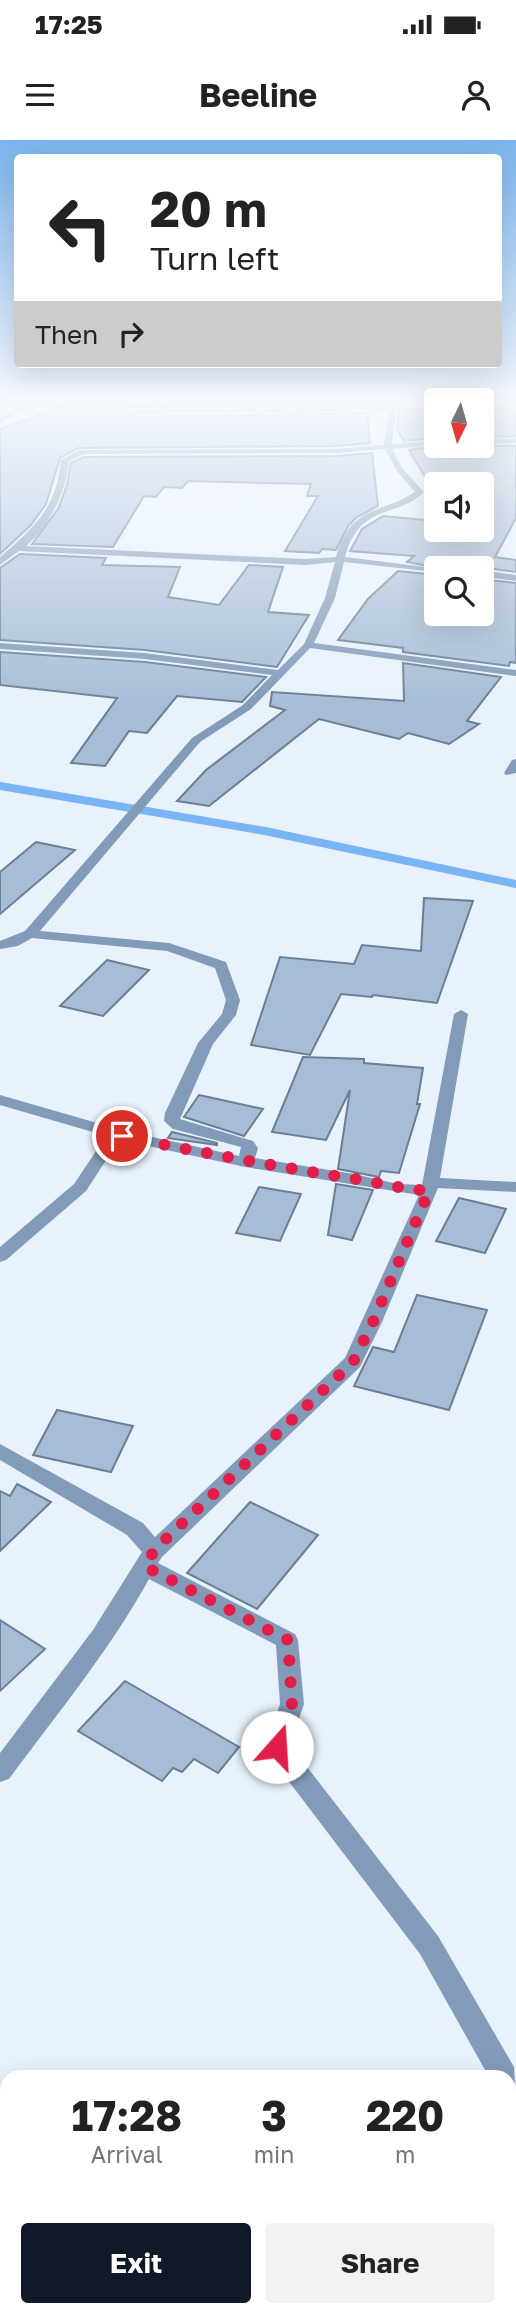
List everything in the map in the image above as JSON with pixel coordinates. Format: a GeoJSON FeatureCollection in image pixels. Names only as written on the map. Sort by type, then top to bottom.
{"type":"FeatureCollection","features":[{"type":"Feature","properties":{"kind":"street"},"geometry":{"type":"LineString","coordinates":[[0,562],[12,548],[24,543],[44,519],[52,503]]}},
{"type":"Feature","properties":{"kind":"street"},"geometry":{"type":"LineString","coordinates":[[0,945],[13,943],[30,934],[196,740],[247,707],[308,645],[330,598],[345,541],[369,514],[398,503]]}},
{"type":"Feature","properties":{"kind":"street"},"geometry":{"type":"LineString","coordinates":[[0,548],[305,562],[339,559],[424,568]]}},
{"type":"Feature","properties":{"kind":"street"},"geometry":{"type":"LineString","coordinates":[[494,575],[516,578]]}},
{"type":"Feature","properties":{"kind":"street"},"geometry":{"type":"LineString","coordinates":[[308,645],[516,673]]}},
{"type":"Feature","properties":{"kind":"street"},"geometry":{"type":"LineString","coordinates":[[0,646],[145,656],[280,673]]}},
{"type":"Feature","properties":{"kind":"street"},"geometry":{"type":"LineString","coordinates":[[30,934],[169,947],[221,965],[233,1000],[229,1015],[205,1043],[172,1121],[179,1126],[247,1144],[250,1148],[245,1162]]}},
{"type":"Feature","properties":{"kind":"street"},"geometry":{"type":"LineString","coordinates":[[0,1772],[106,1631],[150,1559],[353,1362],[373,1322],[429,1186],[461,1014]]}},
{"type":"Feature","properties":{"kind":"street"},"geometry":{"type":"LineString","coordinates":[[0,1100],[122,1136],[245,1162],[354,1179],[398,1189],[429,1186],[516,1186]]}},
{"type":"Feature","properties":{"kind":"street"},"geometry":{"type":"LineString","coordinates":[[0,1256],[80,1187],[106,1148],[122,1136]]}},
{"type":"Feature","properties":{"kind":"street"},"geometry":{"type":"LineString","coordinates":[[0,1451],[135,1529],[150,1559],[288,1640],[292,1704],[277,1747],[429,1945],[500,2070]]}},
{"type":"Feature","properties":{"kind":"building"},"geometry":{"type":"Polygon","coordinates":[[[0,503],[46,503],[31,525],[0,554],[0,503]]]}},
{"type":"Feature","properties":{"kind":"building"},"geometry":{"type":"Polygon","coordinates":[[[60,503],[140,503],[113,547],[32,544],[60,503]]]}},
{"type":"Feature","properties":{"kind":"building"},"geometry":{"type":"Polygon","coordinates":[[[314,503],[378,503],[378,506],[357,517],[348,526],[336,550],[322,549],[319,553],[285,551],[314,503]]]}},
{"type":"Feature","properties":{"kind":"building"},"geometry":{"type":"Polygon","coordinates":[[[494,503],[516,503],[516,518],[495,557],[516,560],[516,572],[494,569],[494,556],[424,556],[424,565],[407,562],[414,556],[350,551],[362,529],[383,516],[424,520],[424,542],[494,542],[494,503]]]}},
{"type":"Feature","properties":{"kind":"building"},"geometry":{"type":"Polygon","coordinates":[[[20,554],[106,558],[102,565],[180,567],[168,597],[219,605],[249,565],[283,567],[268,612],[309,615],[277,667],[145,650],[0,640],[0,568],[20,554]]]}},
{"type":"Feature","properties":{"kind":"building"},"geometry":{"type":"Polygon","coordinates":[[[398,571],[424,574],[424,626],[494,626],[494,580],[516,583],[516,663],[510,662],[509,666],[338,640],[368,599],[398,571]]]}},
{"type":"Feature","properties":{"kind":"building"},"geometry":{"type":"Polygon","coordinates":[[[0,652],[145,662],[266,677],[242,702],[177,696],[147,733],[129,731],[105,766],[71,763],[117,698],[0,685],[0,652]]]}},
{"type":"Feature","properties":{"kind":"building"},"geometry":{"type":"Polygon","coordinates":[[[403,663],[501,677],[467,721],[479,724],[449,744],[408,733],[399,739],[319,719],[209,806],[177,801],[206,770],[285,710],[270,706],[272,692],[404,701],[403,663]]]}},
{"type":"Feature","properties":{"kind":"building"},"geometry":{"type":"Polygon","coordinates":[[[36,842],[75,850],[0,914],[0,872],[36,842]]]}},
{"type":"Feature","properties":{"kind":"building"},"geometry":{"type":"Polygon","coordinates":[[[424,898],[473,901],[437,1003],[341,994],[310,1055],[251,1045],[280,957],[354,964],[362,945],[421,951],[424,898]]]}},
{"type":"Feature","properties":{"kind":"building"},"geometry":{"type":"Polygon","coordinates":[[[107,960],[149,970],[103,1016],[60,1006],[107,960]]]}},
{"type":"Feature","properties":{"kind":"building"},"geometry":{"type":"Polygon","coordinates":[[[303,1057],[364,1059],[364,1063],[423,1068],[417,1104],[420,1104],[399,1173],[381,1171],[379,1177],[338,1169],[350,1090],[326,1140],[272,1132],[303,1057]]]}},
{"type":"Feature","properties":{"kind":"building"},"geometry":{"type":"Polygon","coordinates":[[[199,1095],[263,1109],[244,1136],[184,1117],[199,1095]]]}},
{"type":"Feature","properties":{"kind":"building"},"geometry":{"type":"Polygon","coordinates":[[[172,1132],[217,1143],[217,1145],[168,1138],[172,1132]]]}},
{"type":"Feature","properties":{"kind":"building"},"geometry":{"type":"Polygon","coordinates":[[[336,1184],[373,1190],[352,1240],[328,1235],[336,1184]]]}},
{"type":"Feature","properties":{"kind":"building"},"geometry":{"type":"Polygon","coordinates":[[[259,1187],[301,1194],[280,1241],[236,1233],[259,1187]]]}},
{"type":"Feature","properties":{"kind":"building"},"geometry":{"type":"Polygon","coordinates":[[[459,1198],[506,1209],[485,1253],[436,1241],[459,1198]]]}},
{"type":"Feature","properties":{"kind":"building"},"geometry":{"type":"Polygon","coordinates":[[[417,1295],[487,1310],[449,1410],[354,1386],[373,1347],[394,1352],[417,1295]]]}},
{"type":"Feature","properties":{"kind":"building"},"geometry":{"type":"Polygon","coordinates":[[[57,1410],[133,1426],[111,1472],[33,1455],[57,1410]]]}},
{"type":"Feature","properties":{"kind":"building"},"geometry":{"type":"Polygon","coordinates":[[[17,1484],[51,1502],[0,1551],[0,1491],[10,1496],[17,1484]]]}},
{"type":"Feature","properties":{"kind":"building"},"geometry":{"type":"Polygon","coordinates":[[[250,1502],[318,1535],[257,1609],[187,1573],[250,1502]]]}},
{"type":"Feature","properties":{"kind":"building"},"geometry":{"type":"Polygon","coordinates":[[[0,1620],[45,1649],[0,1691],[0,1620]]]}},
{"type":"Feature","properties":{"kind":"building"},"geometry":{"type":"Polygon","coordinates":[[[125,1681],[239,1747],[218,1773],[194,1759],[182,1772],[173,1768],[162,1781],[78,1731],[125,1681]]]}},
{"type":"Feature","properties":{"kind":"waterway"},"geometry":{"type":"LineString","coordinates":[[0,786],[265,831],[516,884]]}},
{"type":"Feature","properties":{"kind":"route"},"geometry":{"type":"LineString","coordinates":[[122,1136],[245,1162],[354,1179],[398,1189],[429,1191],[353,1362],[154,1550],[146,1567],[288,1640],[292,1704],[277,1747]]}}]}
